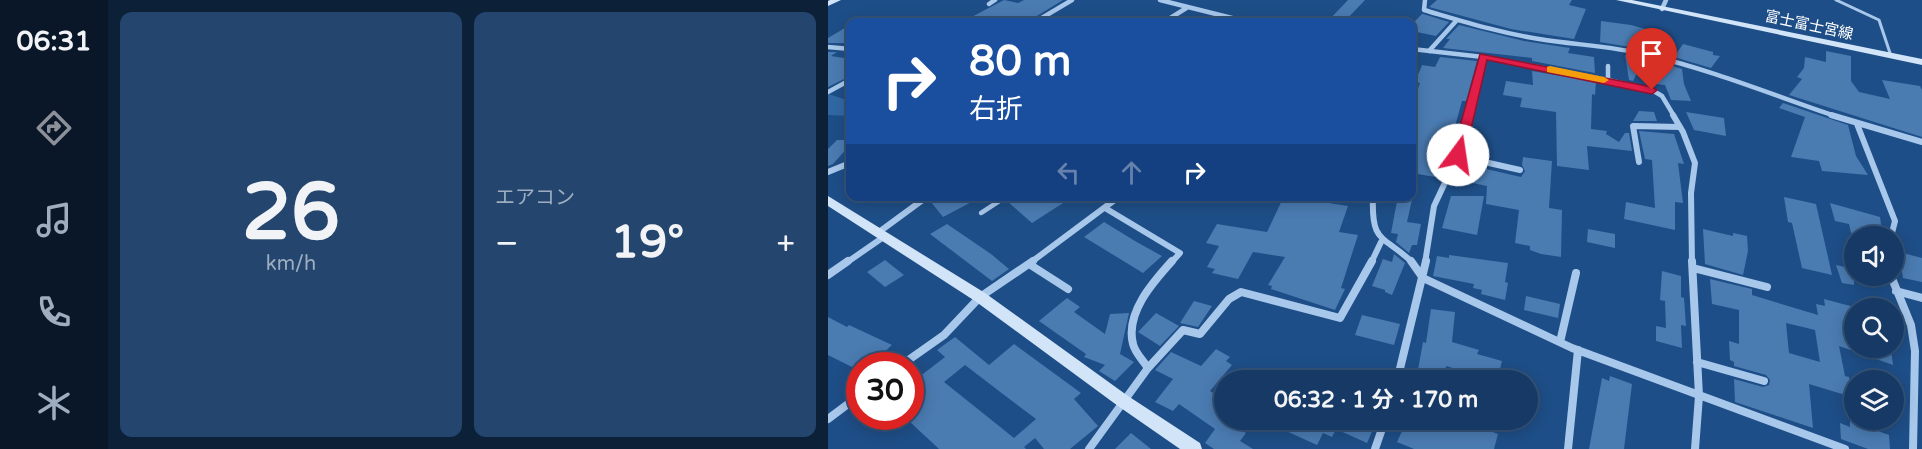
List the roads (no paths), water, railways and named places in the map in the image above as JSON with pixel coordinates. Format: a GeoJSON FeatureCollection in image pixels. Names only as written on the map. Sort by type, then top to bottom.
{"type":"FeatureCollection","features":[{"type":"Feature","properties":{"kind":"street"},"geometry":{"type":"LineString","coordinates":[[828,4],[837,0]]}},
{"type":"Feature","properties":{"kind":"street"},"geometry":{"type":"LineString","coordinates":[[988,4],[995,0]]}},
{"type":"Feature","properties":{"kind":"street"},"geometry":{"type":"LineString","coordinates":[[1042,18],[1072,0]]}},
{"type":"Feature","properties":{"kind":"street"},"geometry":{"type":"LineString","coordinates":[[1160,0],[1232,18]]}},
{"type":"Feature","properties":{"kind":"street"},"geometry":{"type":"LineString","coordinates":[[1425,0],[1424,10],[1457,20],[1536,38],[1661,58],[1750,85],[1857,124],[1922,142]]}},
{"type":"Feature","properties":{"kind":"street","name":"富士富士宮線"},"geometry":{"type":"LineString","coordinates":[[1620,0],[1664,4],[1922,62]]}},
{"type":"Feature","properties":{"kind":"street"},"geometry":{"type":"LineString","coordinates":[[1170,18],[1188,7]]}},
{"type":"Feature","properties":{"kind":"street"},"geometry":{"type":"LineString","coordinates":[[1429,51],[1457,20]]}},
{"type":"Feature","properties":{"kind":"street"},"geometry":{"type":"LineString","coordinates":[[828,47],[846,49]]}},
{"type":"Feature","properties":{"kind":"street"},"geometry":{"type":"LineString","coordinates":[[1416,49],[1483,57],[1652,90],[1662,96],[1680,128],[1695,163],[1691,193],[1699,396],[1695,449]]}},
{"type":"Feature","properties":{"kind":"street"},"geometry":{"type":"LineString","coordinates":[[1400,370],[1423,278],[1434,206],[1458,156],[1483,57]]}},
{"type":"Feature","properties":{"kind":"street"},"geometry":{"type":"LineString","coordinates":[[1608,66],[1608,81]]}},
{"type":"Feature","properties":{"kind":"street"},"geometry":{"type":"LineString","coordinates":[[828,92],[846,82]]}},
{"type":"Feature","properties":{"kind":"street"},"geometry":{"type":"LineString","coordinates":[[1857,124],[1895,221],[1894,226]]}},
{"type":"Feature","properties":{"kind":"street"},"geometry":{"type":"LineString","coordinates":[[1639,162],[1634,126],[1680,128]]}},
{"type":"Feature","properties":{"kind":"street"},"geometry":{"type":"LineString","coordinates":[[1458,156],[1520,170]]}},
{"type":"Feature","properties":{"kind":"street"},"geometry":{"type":"LineString","coordinates":[[828,172],[846,165]]}},
{"type":"Feature","properties":{"kind":"street"},"geometry":{"type":"LineString","coordinates":[[828,200],[980,297],[1123,401],[1194,449]]}},
{"type":"Feature","properties":{"kind":"street"},"geometry":{"type":"LineString","coordinates":[[828,275],[921,201]]}},
{"type":"Feature","properties":{"kind":"street"},"geometry":{"type":"LineString","coordinates":[[920,352],[944,335],[980,297],[1114,201]]}},
{"type":"Feature","properties":{"kind":"street"},"geometry":{"type":"LineString","coordinates":[[1373,201],[1374,234],[1381,242],[1416,263],[1423,278],[1578,350],[1845,449]]}},
{"type":"Feature","properties":{"kind":"street"},"geometry":{"type":"LineString","coordinates":[[1105,208],[1180,253],[1139,303],[1132,328],[1132,344],[1148,368]]}},
{"type":"Feature","properties":{"kind":"street"},"geometry":{"type":"LineString","coordinates":[[1089,449],[1148,368],[1183,330],[1200,334],[1229,299],[1241,292],[1340,318],[1366,275],[1381,242]]}},
{"type":"Feature","properties":{"kind":"street"},"geometry":{"type":"LineString","coordinates":[[1029,264],[1068,290]]}},
{"type":"Feature","properties":{"kind":"street"},"geometry":{"type":"LineString","coordinates":[[1693,268],[1767,287]]}},
{"type":"Feature","properties":{"kind":"street"},"geometry":{"type":"LineString","coordinates":[[1560,342],[1576,273]]}},
{"type":"Feature","properties":{"kind":"street"},"geometry":{"type":"LineString","coordinates":[[1894,286],[1911,325],[1915,351],[1918,430],[1913,449]]}},
{"type":"Feature","properties":{"kind":"street"},"geometry":{"type":"LineString","coordinates":[[1896,291],[1922,298]]}},
{"type":"Feature","properties":{"kind":"street"},"geometry":{"type":"LineString","coordinates":[[1568,449],[1578,350]]}},
{"type":"Feature","properties":{"kind":"street"},"geometry":{"type":"LineString","coordinates":[[1697,362],[1764,381]]}},
{"type":"Feature","properties":{"kind":"street"},"geometry":{"type":"LineString","coordinates":[[828,419],[846,406]]}},
{"type":"Feature","properties":{"kind":"street"},"geometry":{"type":"LineString","coordinates":[[1374,449],[1381,430]]}},
{"type":"Feature","properties":{"kind":"lane"},"geometry":{"type":"LineString","coordinates":[[1836,0],[1879,20],[1891,56]]}},
{"type":"Feature","properties":{"kind":"lane"},"geometry":{"type":"LineString","coordinates":[[981,213],[999,201]]}}]}
